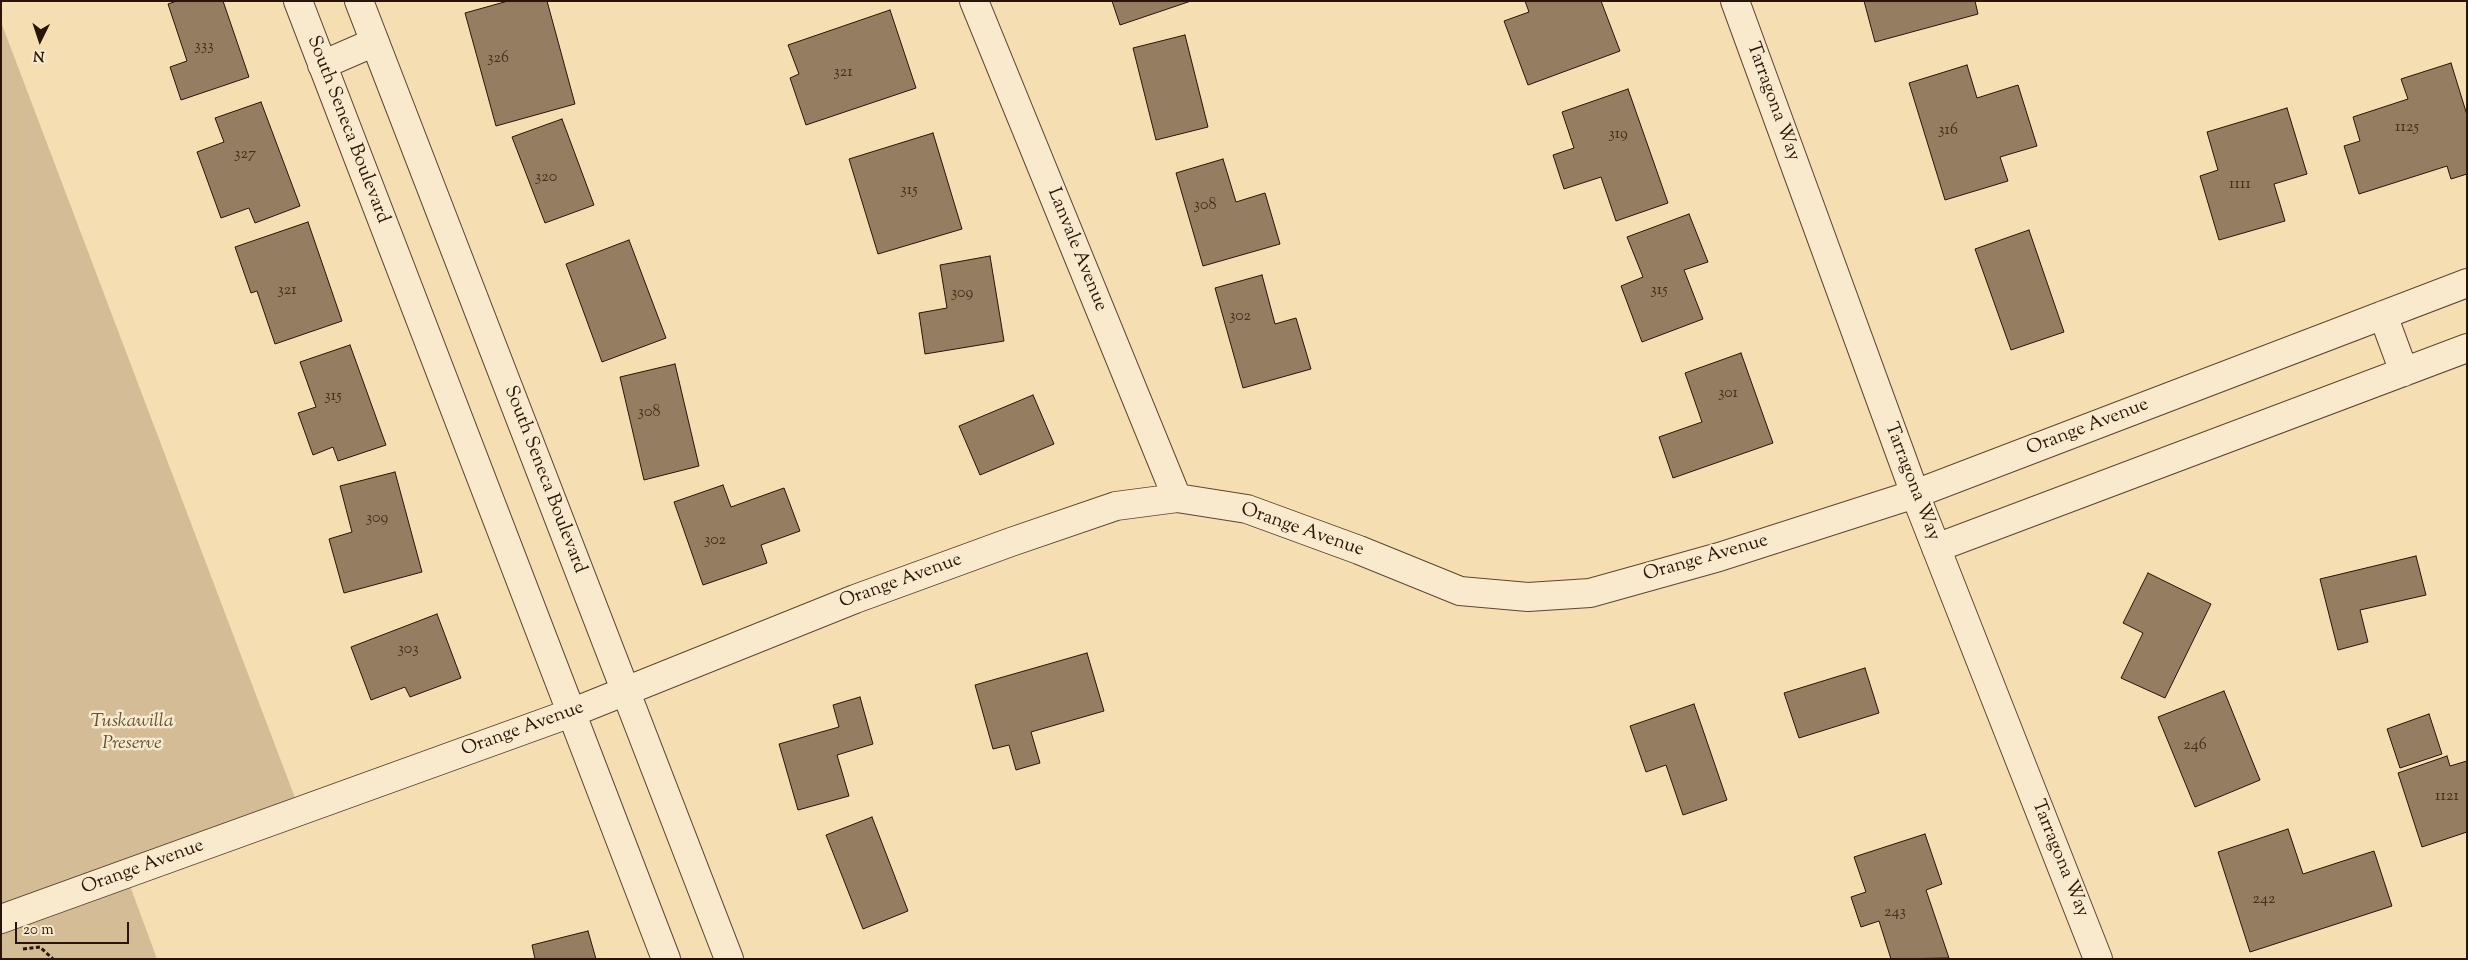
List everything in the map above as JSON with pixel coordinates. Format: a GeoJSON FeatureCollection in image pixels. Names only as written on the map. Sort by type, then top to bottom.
{"type":"FeatureCollection","features":[{"type":"Feature","properties":{"kind":"street","name":"South Seneca Boulevard"},"geometry":{"type":"LineString","coordinates":[[298,1],[666,959]]}},
{"type":"Feature","properties":{"kind":"street","name":"South Seneca Boulevard"},"geometry":{"type":"LineString","coordinates":[[359,1],[729,959]]}},
{"type":"Feature","properties":{"kind":"street","name":"Lanvale Avenue"},"geometry":{"type":"LineString","coordinates":[[974,1],[1177,498]]}},
{"type":"Feature","properties":{"kind":"street","name":"Tarragona Way"},"geometry":{"type":"LineString","coordinates":[[1735,1],[1915,494],[2098,959]]}},
{"type":"Feature","properties":{"kind":"street"},"geometry":{"type":"LineString","coordinates":[[322,65],[374,42]]}},
{"type":"Feature","properties":{"kind":"street","name":"Orange Avenue"},"geometry":{"type":"LineString","coordinates":[[1,919],[571,713],[855,599],[1116,506],[1177,498],[1247,509],[1359,550],[1460,591],[1528,597],[1590,593],[1719,557],[1915,494],[2467,282]]}},
{"type":"Feature","properties":{"kind":"street"},"geometry":{"type":"LineString","coordinates":[[2383,315],[2404,372]]}},
{"type":"Feature","properties":{"kind":"street"},"geometry":{"type":"LineString","coordinates":[[1936,548],[2467,348]]}},
{"type":"Feature","properties":{"kind":"path"},"geometry":{"type":"LineString","coordinates":[[21,949],[40,947],[53,959]]}},
{"type":"Feature","properties":{"kind":"green space","name":"Tuskawilla Preserve"},"geometry":{"type":"Polygon","coordinates":[[[1,22],[300,811],[126,875],[157,959],[1,959],[1,22]]]}},
{"type":"Feature","properties":{"kind":"building"},"geometry":{"type":"Polygon","coordinates":[[[177,1],[223,1],[249,77],[181,100],[170,67],[187,61],[168,4],[177,1]]]}},
{"type":"Feature","properties":{"kind":"building"},"geometry":{"type":"Polygon","coordinates":[[[508,1],[547,1],[575,104],[496,126],[465,13],[508,1]]]}},
{"type":"Feature","properties":{"kind":"building"},"geometry":{"type":"Polygon","coordinates":[[[1112,1],[1191,1],[1120,25],[1112,1]]]}},
{"type":"Feature","properties":{"kind":"building"},"geometry":{"type":"Polygon","coordinates":[[[1525,1],[1601,1],[1620,51],[1528,85],[1504,21],[1529,12],[1525,1]]]}},
{"type":"Feature","properties":{"kind":"building"},"geometry":{"type":"Polygon","coordinates":[[[1864,1],[1975,1],[1978,14],[1875,42],[1864,1]]]}},
{"type":"Feature","properties":{"kind":"building"},"geometry":{"type":"Polygon","coordinates":[[[890,10],[916,88],[806,125],[790,78],[799,74],[788,45],[890,10]]]}},
{"type":"Feature","properties":{"kind":"building"},"geometry":{"type":"Polygon","coordinates":[[[1185,35],[1208,127],[1156,140],[1133,48],[1185,35]]]}},
{"type":"Feature","properties":{"kind":"building"},"geometry":{"type":"Polygon","coordinates":[[[2451,63],[2467,115],[2467,174],[2451,179],[2447,166],[2359,194],[2344,146],[2360,141],[2353,117],[2408,99],[2401,79],[2451,63]]]}},
{"type":"Feature","properties":{"kind":"building"},"geometry":{"type":"Polygon","coordinates":[[[1967,65],[1977,98],[2018,85],[2037,146],[2000,157],[2008,181],[1945,200],[1909,83],[1967,65]]]}},
{"type":"Feature","properties":{"kind":"building"},"geometry":{"type":"Polygon","coordinates":[[[1628,89],[1668,203],[1616,221],[1601,177],[1564,189],[1553,155],[1574,148],[1562,112],[1628,89]]]}},
{"type":"Feature","properties":{"kind":"building"},"geometry":{"type":"Polygon","coordinates":[[[261,102],[300,206],[255,223],[249,208],[221,218],[197,152],[224,142],[215,118],[261,102]]]}},
{"type":"Feature","properties":{"kind":"building"},"geometry":{"type":"Polygon","coordinates":[[[2287,108],[2307,174],[2274,184],[2285,221],[2219,240],[2200,176],[2218,170],[2207,132],[2287,108]]]}},
{"type":"Feature","properties":{"kind":"building"},"geometry":{"type":"Polygon","coordinates":[[[562,119],[594,205],[545,223],[512,137],[562,119]]]}},
{"type":"Feature","properties":{"kind":"building"},"geometry":{"type":"Polygon","coordinates":[[[933,133],[962,229],[878,254],[849,159],[933,133]]]}},
{"type":"Feature","properties":{"kind":"building"},"geometry":{"type":"Polygon","coordinates":[[[1223,159],[1236,202],[1265,193],[1280,244],[1203,266],[1176,173],[1223,159]]]}},
{"type":"Feature","properties":{"kind":"building"},"geometry":{"type":"Polygon","coordinates":[[[1689,214],[1708,262],[1684,270],[1703,319],[1642,342],[1621,286],[1643,277],[1627,237],[1689,214]]]}},
{"type":"Feature","properties":{"kind":"building"},"geometry":{"type":"Polygon","coordinates":[[[308,222],[342,321],[275,344],[257,291],[251,293],[235,247],[308,222]]]}},
{"type":"Feature","properties":{"kind":"building"},"geometry":{"type":"Polygon","coordinates":[[[2029,230],[2064,332],[2011,350],[1975,249],[2029,230]]]}},
{"type":"Feature","properties":{"kind":"building"},"geometry":{"type":"Polygon","coordinates":[[[629,240],[666,338],[602,362],[566,264],[629,240]]]}},
{"type":"Feature","properties":{"kind":"building"},"geometry":{"type":"Polygon","coordinates":[[[990,256],[1004,341],[925,354],[919,313],[947,308],[940,265],[990,256]]]}},
{"type":"Feature","properties":{"kind":"building"},"geometry":{"type":"Polygon","coordinates":[[[1262,275],[1275,324],[1296,318],[1311,369],[1243,388],[1215,288],[1262,275]]]}},
{"type":"Feature","properties":{"kind":"building"},"geometry":{"type":"Polygon","coordinates":[[[350,345],[386,445],[338,461],[333,447],[313,455],[298,413],[316,407],[300,362],[350,345]]]}},
{"type":"Feature","properties":{"kind":"building"},"geometry":{"type":"Polygon","coordinates":[[[1741,353],[1773,443],[1673,478],[1659,437],[1702,422],[1685,373],[1741,353]]]}},
{"type":"Feature","properties":{"kind":"building"},"geometry":{"type":"Polygon","coordinates":[[[675,364],[699,466],[644,480],[620,377],[675,364]]]}},
{"type":"Feature","properties":{"kind":"building"},"geometry":{"type":"Polygon","coordinates":[[[1033,395],[1054,444],[980,475],[959,426],[1033,395]]]}},
{"type":"Feature","properties":{"kind":"building"},"geometry":{"type":"Polygon","coordinates":[[[395,472],[422,572],[344,593],[329,539],[352,532],[340,486],[395,472]]]}},
{"type":"Feature","properties":{"kind":"building"},"geometry":{"type":"Polygon","coordinates":[[[723,485],[731,507],[784,488],[800,531],[761,545],[767,563],[703,585],[674,502],[723,485]]]}},
{"type":"Feature","properties":{"kind":"building"},"geometry":{"type":"Polygon","coordinates":[[[2416,556],[2426,595],[2360,610],[2368,642],[2338,650],[2320,579],[2416,556]]]}},
{"type":"Feature","properties":{"kind":"building"},"geometry":{"type":"Polygon","coordinates":[[[2148,573],[2211,604],[2165,698],[2121,678],[2143,633],[2123,623],[2148,573]]]}},
{"type":"Feature","properties":{"kind":"building"},"geometry":{"type":"Polygon","coordinates":[[[437,614],[461,678],[410,697],[405,687],[371,700],[351,647],[437,614]]]}},
{"type":"Feature","properties":{"kind":"building"},"geometry":{"type":"Polygon","coordinates":[[[1087,653],[1104,711],[1031,732],[1040,763],[1016,770],[1009,745],[993,749],[975,685],[1087,653]]]}},
{"type":"Feature","properties":{"kind":"building"},"geometry":{"type":"Polygon","coordinates":[[[1865,668],[1879,713],[1799,738],[1784,693],[1865,668]]]}},
{"type":"Feature","properties":{"kind":"building"},"geometry":{"type":"Polygon","coordinates":[[[2224,691],[2260,780],[2195,807],[2158,717],[2224,691]]]}},
{"type":"Feature","properties":{"kind":"building"},"geometry":{"type":"Polygon","coordinates":[[[860,697],[873,744],[837,755],[849,796],[798,810],[779,744],[839,727],[833,705],[860,697]]]}},
{"type":"Feature","properties":{"kind":"building"},"geometry":{"type":"Polygon","coordinates":[[[1694,704],[1727,800],[1683,815],[1666,765],[1646,772],[1630,726],[1694,704]]]}},
{"type":"Feature","properties":{"kind":"building"},"geometry":{"type":"Polygon","coordinates":[[[2429,714],[2442,754],[2400,768],[2387,729],[2429,714]]]}},
{"type":"Feature","properties":{"kind":"building"},"geometry":{"type":"Polygon","coordinates":[[[2447,756],[2450,766],[2467,761],[2467,832],[2422,847],[2398,773],[2447,756]]]}},
{"type":"Feature","properties":{"kind":"building"},"geometry":{"type":"Polygon","coordinates":[[[872,817],[908,911],[863,929],[826,835],[872,817]]]}},
{"type":"Feature","properties":{"kind":"building"},"geometry":{"type":"Polygon","coordinates":[[[2288,829],[2303,874],[2374,851],[2392,906],[2250,952],[2218,852],[2288,829]]]}},
{"type":"Feature","properties":{"kind":"building"},"geometry":{"type":"Polygon","coordinates":[[[1925,834],[1942,884],[1926,890],[1949,958],[1891,959],[1879,921],[1861,927],[1851,897],[1866,892],[1854,857],[1925,834]]]}},
{"type":"Feature","properties":{"kind":"building"},"geometry":{"type":"Polygon","coordinates":[[[588,931],[596,959],[535,959],[532,945],[588,931]]]}}]}
